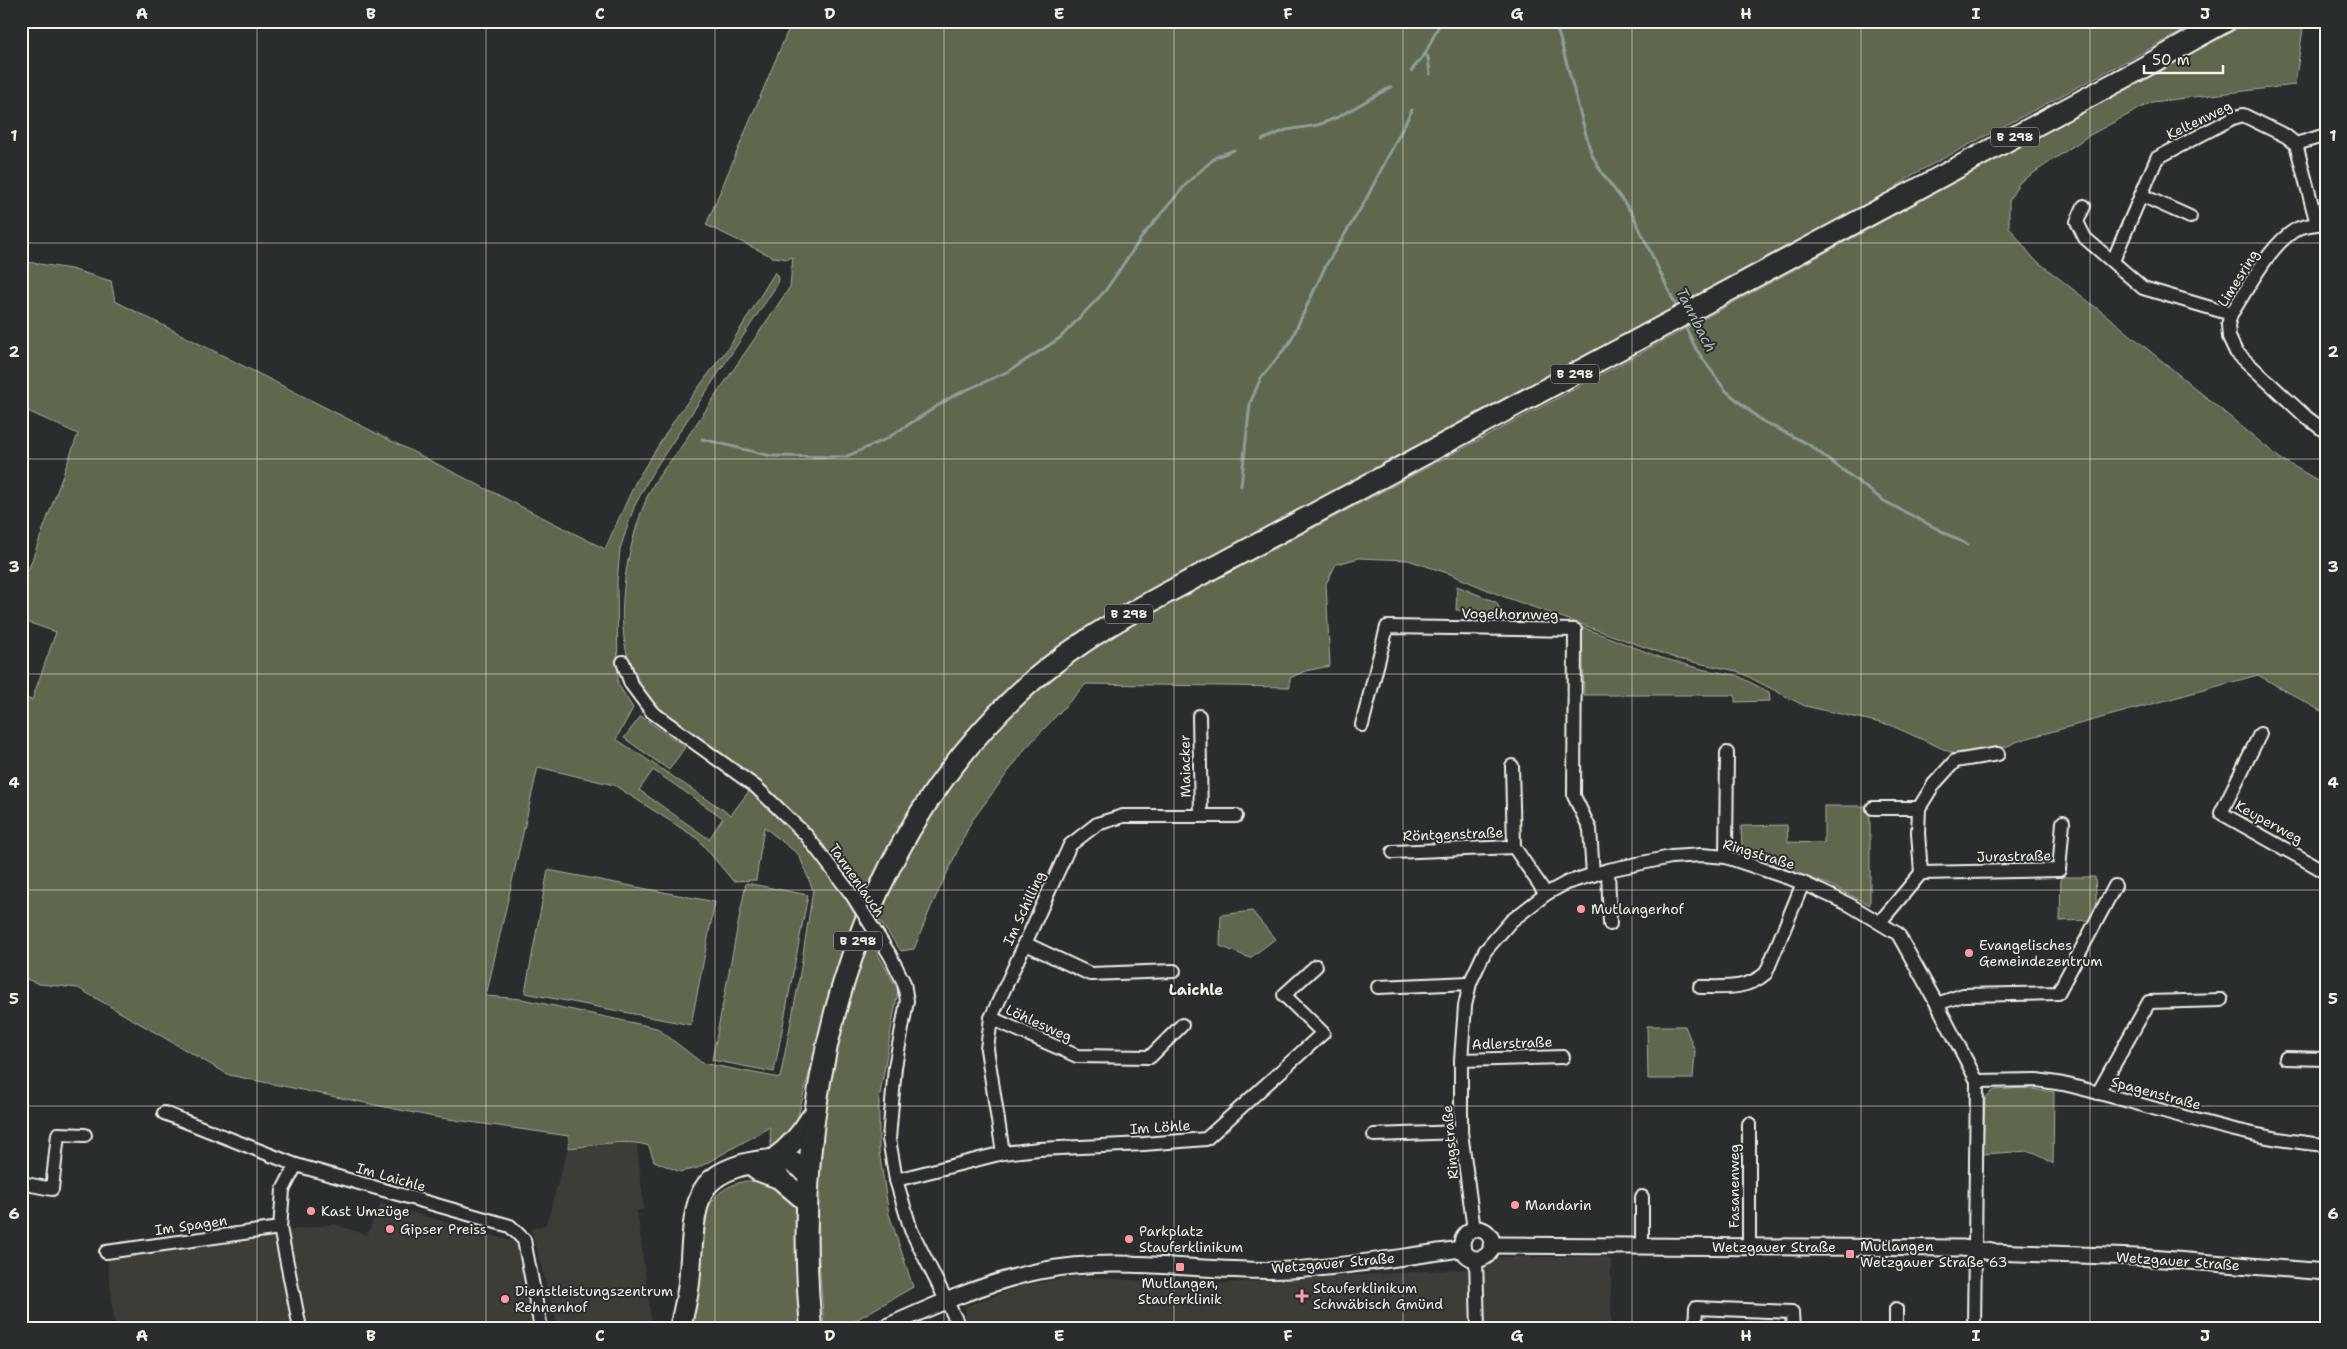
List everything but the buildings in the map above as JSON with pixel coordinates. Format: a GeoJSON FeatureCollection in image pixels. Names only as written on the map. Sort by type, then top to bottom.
{"type":"FeatureCollection","features":[{"type":"Feature","properties":{"kind":"main road","name":"B 298"},"geometry":{"type":"LineString","coordinates":[[811,1328],[807,1286],[807,1174],[813,1114],[822,1064],[846,974],[863,929],[895,861],[946,776],[985,728],[1038,676],[1075,648],[1114,623],[2088,98],[2226,21]]}},
{"type":"Feature","properties":{"kind":"main road"},"geometry":{"type":"LineString","coordinates":[[774,1159],[790,1147],[803,1132],[813,1114]]}},
{"type":"Feature","properties":{"kind":"main road"},"geometry":{"type":"LineString","coordinates":[[680,1328],[688,1290],[697,1212],[707,1185],[720,1174],[730,1170],[747,1164],[774,1159],[794,1162],[802,1166],[807,1174]]}},
{"type":"Feature","properties":{"kind":"main road"},"geometry":{"type":"LineString","coordinates":[[730,1170],[807,1174]]}},
{"type":"Feature","properties":{"kind":"main road"},"geometry":{"type":"LineString","coordinates":[[757,1170],[784,1182],[806,1202]]}},
{"type":"Feature","properties":{"kind":"main road"},"geometry":{"type":"LineString","coordinates":[[688,1290],[689,1328]]}},
{"type":"Feature","properties":{"kind":"street","name":"Keltenweg"},"geometry":{"type":"LineString","coordinates":[[2112,261],[2157,158],[2233,118],[2244,115],[2286,136],[2296,144]]}},
{"type":"Feature","properties":{"kind":"street"},"geometry":{"type":"LineString","coordinates":[[2321,223],[2296,144],[2326,135]]}},
{"type":"Feature","properties":{"kind":"street"},"geometry":{"type":"LineString","coordinates":[[2141,195],[2190,217]]}},
{"type":"Feature","properties":{"kind":"street"},"geometry":{"type":"LineString","coordinates":[[2084,206],[2077,222],[2085,238],[2143,288],[2231,314]]}},
{"type":"Feature","properties":{"kind":"street","name":"Limesring"},"geometry":{"type":"LineString","coordinates":[[2321,223],[2300,228],[2288,235],[2277,246],[2231,314],[2228,325],[2229,337],[2236,352],[2306,417],[2326,432]]}},
{"type":"Feature","properties":{"kind":"street","name":"Vogelhornweg"},"geometry":{"type":"LineString","coordinates":[[1362,724],[1387,627],[1575,630],[1574,796],[1590,829],[1593,875]]}},
{"type":"Feature","properties":{"kind":"street","name":"Tannenlauch"},"geometry":{"type":"LineString","coordinates":[[623,662],[631,684],[652,712],[756,787],[806,835],[852,895],[890,955],[904,983],[907,1001],[895,1067],[890,1139],[896,1180],[911,1230],[960,1328]]}},
{"type":"Feature","properties":{"kind":"street","name":"Maiacker"},"geometry":{"type":"LineString","coordinates":[[1199,716],[1201,816]]}},
{"type":"Feature","properties":{"kind":"street","name":"Keuperweg"},"geometry":{"type":"LineString","coordinates":[[2260,734],[2222,813],[2326,872]]}},
{"type":"Feature","properties":{"kind":"street"},"geometry":{"type":"LineString","coordinates":[[1726,856],[1727,753]]}},
{"type":"Feature","properties":{"kind":"street"},"geometry":{"type":"LineString","coordinates":[[1880,922],[1920,873],[1919,808],[1934,784],[1954,761],[1998,754]]}},
{"type":"Feature","properties":{"kind":"street"},"geometry":{"type":"LineString","coordinates":[[1512,766],[1514,847],[1546,894]]}},
{"type":"Feature","properties":{"kind":"street"},"geometry":{"type":"LineString","coordinates":[[1873,808],[1919,808]]}},
{"type":"Feature","properties":{"kind":"street","name":"Im Schilling"},"geometry":{"type":"LineString","coordinates":[[1003,1153],[987,1049],[991,1018],[1070,845],[1096,824],[1123,816],[1236,816]]}},
{"type":"Feature","properties":{"kind":"street","name":"Jurastraße"},"geometry":{"type":"LineString","coordinates":[[1920,873],[2059,870],[2064,822]]}},
{"type":"Feature","properties":{"kind":"street","name":"Röntgenstraße"},"geometry":{"type":"LineString","coordinates":[[1393,852],[1514,847]]}},
{"type":"Feature","properties":{"kind":"street","name":"Ringstraße"},"geometry":{"type":"LineString","coordinates":[[1474,1230],[1461,1132],[1461,1060],[1465,1006],[1470,983],[1485,951],[1511,921],[1546,894],[1566,883],[1608,870],[1671,857],[1702,854],[1726,856],[1803,883],[1850,905],[1898,934],[1937,1004],[1977,1081],[1974,1328]]}},
{"type":"Feature","properties":{"kind":"street"},"geometry":{"type":"LineString","coordinates":[[1608,870],[1610,924]]}},
{"type":"Feature","properties":{"kind":"street"},"geometry":{"type":"LineString","coordinates":[[1700,987],[1741,986],[1757,981],[1766,974],[1803,883]]}},
{"type":"Feature","properties":{"kind":"street"},"geometry":{"type":"LineString","coordinates":[[1937,1004],[1963,995],[2058,993],[2115,886]]}},
{"type":"Feature","properties":{"kind":"street"},"geometry":{"type":"LineString","coordinates":[[1024,943],[1090,974],[1174,971]]}},
{"type":"Feature","properties":{"kind":"street","name":"Im Löhle"},"geometry":{"type":"LineString","coordinates":[[896,1180],[1003,1153],[1039,1149],[1206,1139],[1323,1034],[1284,995],[1316,966]]}},
{"type":"Feature","properties":{"kind":"street"},"geometry":{"type":"LineString","coordinates":[[1378,987],[1470,983]]}},
{"type":"Feature","properties":{"kind":"street"},"geometry":{"type":"LineString","coordinates":[[2098,1092],[2149,1002],[2221,1000]]}},
{"type":"Feature","properties":{"kind":"street","name":"Löhlesweg"},"geometry":{"type":"LineString","coordinates":[[991,1018],[1077,1056],[1150,1057],[1182,1025]]}},
{"type":"Feature","properties":{"kind":"street","name":"Adlerstraße"},"geometry":{"type":"LineString","coordinates":[[1461,1060],[1563,1057]]}},
{"type":"Feature","properties":{"kind":"street"},"geometry":{"type":"LineString","coordinates":[[2286,1058],[2326,1059]]}},
{"type":"Feature","properties":{"kind":"street","name":"Spagenstraße"},"geometry":{"type":"LineString","coordinates":[[1977,1081],[2037,1080],[2098,1092],[2259,1136],[2299,1143],[2326,1145]]}},
{"type":"Feature","properties":{"kind":"street","name":"Im Laichle"},"geometry":{"type":"LineString","coordinates":[[164,1113],[296,1165],[510,1226],[524,1240],[542,1328]]}},
{"type":"Feature","properties":{"kind":"street","name":"Fasanenweg"},"geometry":{"type":"LineString","coordinates":[[1748,1124],[1749,1247]]}},
{"type":"Feature","properties":{"kind":"street"},"geometry":{"type":"LineString","coordinates":[[1374,1135],[1461,1132]]}},
{"type":"Feature","properties":{"kind":"street"},"geometry":{"type":"LineString","coordinates":[[21,1183],[52,1189],[58,1134],[85,1135]]}},
{"type":"Feature","properties":{"kind":"street"},"geometry":{"type":"LineString","coordinates":[[296,1165],[283,1190],[280,1228],[300,1328]]}},
{"type":"Feature","properties":{"kind":"street"},"geometry":{"type":"LineString","coordinates":[[1642,1197],[1642,1247]]}},
{"type":"Feature","properties":{"kind":"street","name":"Im Spagen"},"geometry":{"type":"LineString","coordinates":[[106,1252],[280,1228]]}},
{"type":"Feature","properties":{"kind":"street"},"geometry":{"type":"LineString","coordinates":[[1474,1230],[1486,1233],[1491,1245],[1488,1254],[1476,1259],[1468,1256],[1462,1249],[1463,1239],[1474,1230]]}},
{"type":"Feature","properties":{"kind":"street","name":"Wetzgauer Straße"},"geometry":{"type":"LineString","coordinates":[[1491,1245],[1974,1249],[2138,1257],[2326,1272]]}},
{"type":"Feature","properties":{"kind":"street","name":"Wetzgauer Straße"},"geometry":{"type":"LineString","coordinates":[[884,1328],[946,1300],[997,1282],[1041,1271],[1076,1266],[1112,1265],[1289,1270],[1462,1249]]}},
{"type":"Feature","properties":{"kind":"street"},"geometry":{"type":"LineString","coordinates":[[1476,1259],[1478,1328]]}},
{"type":"Feature","properties":{"kind":"street"},"geometry":{"type":"LineString","coordinates":[[1696,1328],[1696,1308],[1792,1312],[1793,1328]]}},
{"type":"Feature","properties":{"kind":"street"},"geometry":{"type":"LineString","coordinates":[[1896,1309],[1896,1328]]}},
{"type":"Feature","properties":{"kind":"shaded area"},"geometry":{"type":"Polygon","coordinates":[[[626,1143],[637,1145],[644,1209],[637,1211],[652,1328],[558,1328],[531,1229],[546,1225],[568,1148],[626,1143]]]}},
{"type":"Feature","properties":{"kind":"shaded area"},"geometry":{"type":"Polygon","coordinates":[[[381,1203],[518,1243],[533,1328],[115,1328],[107,1257],[334,1224],[367,1235],[381,1203]]]}},
{"type":"Feature","properties":{"kind":"shaded area","name":"Stauferklinikum Schwäbisch Gmünd"},"geometry":{"type":"Polygon","coordinates":[[[1495,1257],[1607,1257],[1611,1260],[1611,1328],[970,1328],[965,1317],[966,1306],[1021,1286],[1077,1276],[1193,1285],[1464,1269],[1486,1265],[1495,1257]]]}},
{"type":"Feature","properties":{"kind":"green space"},"geometry":{"type":"Polygon","coordinates":[[[792,21],[2202,21],[1914,174],[1877,201],[1779,250],[1163,588],[1010,690],[954,750],[865,898],[798,817],[772,793],[672,718],[647,695],[634,675],[626,651],[623,624],[623,597],[632,542],[648,495],[657,479],[790,287],[793,256],[789,259],[773,257],[706,225],[792,21]]]}},
{"type":"Feature","properties":{"kind":"green space"},"geometry":{"type":"Polygon","coordinates":[[[2251,21],[2304,21],[2295,85],[2152,102],[2088,136],[2019,183],[2009,201],[2009,227],[2033,258],[2116,323],[2281,459],[2326,485],[2326,714],[2258,675],[2021,740],[1994,752],[1959,756],[1890,725],[1805,706],[1737,671],[1678,659],[1408,560],[1359,558],[1336,564],[1326,584],[1330,666],[1305,671],[1290,678],[1290,687],[1086,684],[1026,748],[971,822],[931,907],[914,949],[901,951],[876,916],[908,853],[939,801],[966,762],[1025,698],[1062,667],[1154,607],[1189,594],[1560,397],[2251,21]]]}},
{"type":"Feature","properties":{"kind":"green space"},"geometry":{"type":"Polygon","coordinates":[[[21,261],[71,269],[111,281],[115,301],[605,549],[636,481],[677,416],[731,344],[775,272],[778,278],[777,285],[652,473],[634,507],[620,549],[617,582],[618,684],[633,708],[616,739],[731,815],[752,787],[781,813],[830,870],[856,917],[828,1000],[796,1124],[771,1154],[770,1127],[698,1168],[680,1172],[654,1161],[649,1146],[640,1144],[609,1143],[568,1148],[569,1136],[434,1117],[229,1075],[78,988],[39,984],[21,977],[21,697],[32,700],[56,632],[21,620],[21,590],[78,434],[21,408],[21,261]],[[538,767],[486,996],[522,999],[657,1028],[702,1063],[780,1078],[798,986],[813,890],[799,855],[764,827],[756,880],[733,881],[698,839],[614,785],[538,767]],[[653,770],[639,790],[709,839],[723,818],[653,770]]]}},
{"type":"Feature","properties":{"kind":"green space"},"geometry":{"type":"Polygon","coordinates":[[[1457,586],[1496,602],[1503,614],[1456,610],[1457,586]]]}},
{"type":"Feature","properties":{"kind":"green space"},"geometry":{"type":"Polygon","coordinates":[[[1582,627],[1662,658],[1705,670],[1736,675],[1769,692],[1770,701],[1735,702],[1735,695],[1584,695],[1582,627]]]}},
{"type":"Feature","properties":{"kind":"green space"},"geometry":{"type":"Polygon","coordinates":[[[641,716],[685,747],[669,770],[624,738],[641,716]]]}},
{"type":"Feature","properties":{"kind":"green space"},"geometry":{"type":"Polygon","coordinates":[[[1824,806],[1865,806],[1870,811],[1870,905],[1832,886],[1747,854],[1742,850],[1741,826],[1787,825],[1788,842],[1824,843],[1824,806]]]}},
{"type":"Feature","properties":{"kind":"green space"},"geometry":{"type":"Polygon","coordinates":[[[548,870],[715,902],[691,1025],[525,993],[548,870]]]}},
{"type":"Feature","properties":{"kind":"green space"},"geometry":{"type":"Polygon","coordinates":[[[2061,877],[2095,877],[2097,912],[2093,920],[2060,921],[2061,877]]]}},
{"type":"Feature","properties":{"kind":"green space"},"geometry":{"type":"Polygon","coordinates":[[[746,883],[808,895],[774,1072],[712,1060],[746,883]]]}},
{"type":"Feature","properties":{"kind":"green space"},"geometry":{"type":"Polygon","coordinates":[[[1252,911],[1275,939],[1250,958],[1220,946],[1221,915],[1252,911]]]}},
{"type":"Feature","properties":{"kind":"green space"},"geometry":{"type":"Polygon","coordinates":[[[869,938],[898,990],[879,1100],[879,1151],[889,1214],[913,1287],[842,1328],[824,1328],[818,1247],[818,1162],[833,1054],[847,999],[869,938]]]}},
{"type":"Feature","properties":{"kind":"green space"},"geometry":{"type":"Polygon","coordinates":[[[1647,1026],[1685,1026],[1695,1051],[1693,1079],[1648,1079],[1647,1026]]]}},
{"type":"Feature","properties":{"kind":"green space"},"geometry":{"type":"Polygon","coordinates":[[[2024,1088],[2054,1092],[2053,1164],[2038,1154],[2029,1151],[1983,1154],[1985,1098],[1994,1090],[2024,1088]]]}},
{"type":"Feature","properties":{"kind":"green space"},"geometry":{"type":"Polygon","coordinates":[[[745,1181],[770,1183],[783,1189],[788,1193],[796,1208],[798,1285],[803,1328],[693,1328],[705,1214],[720,1192],[745,1181]]]}},
{"type":"Feature","properties":{"kind":"waterway"},"geometry":{"type":"LineString","coordinates":[[1411,71],[1425,54],[1441,21]]}},
{"type":"Feature","properties":{"kind":"waterway","name":"Tannbach"},"geometry":{"type":"LineString","coordinates":[[1552,21],[1559,35],[1591,153],[1602,173],[1632,213],[1678,310]]}},
{"type":"Feature","properties":{"kind":"waterway"},"geometry":{"type":"LineString","coordinates":[[1425,54],[1428,57],[1430,74]]}},
{"type":"Feature","properties":{"kind":"waterway"},"geometry":{"type":"LineString","coordinates":[[1262,140],[1286,130],[1318,125],[1338,117],[1391,87]]}},
{"type":"Feature","properties":{"kind":"waterway"},"geometry":{"type":"LineString","coordinates":[[1241,486],[1250,403],[1261,378],[1290,342],[1326,265],[1364,203],[1412,110]]}},
{"type":"Feature","properties":{"kind":"waterway"},"geometry":{"type":"LineString","coordinates":[[702,439],[771,456],[845,457],[886,439],[953,396],[1009,371],[1060,338],[1105,291],[1144,234],[1189,181],[1216,157],[1234,150]]}},
{"type":"Feature","properties":{"kind":"waterway","name":"Tannbach"},"geometry":{"type":"LineString","coordinates":[[1683,322],[1696,349],[1725,390],[1762,421],[1808,444],[1884,501],[1968,545]]}},
{"type":"Feature","properties":{"kind":"place","name":"Mutlangerhof"},"geometry":{"type":"Point","coordinates":[1581,909]}},
{"type":"Feature","properties":{"kind":"place","name":"Evangelisches Gemeindezentrum"},"geometry":{"type":"Point","coordinates":[1969,953]}},
{"type":"Feature","properties":{"kind":"place","name":"Mandarin"},"geometry":{"type":"Point","coordinates":[1515,1205]}},
{"type":"Feature","properties":{"kind":"place","name":"Kast Umzüge"},"geometry":{"type":"Point","coordinates":[311,1211]}},
{"type":"Feature","properties":{"kind":"place","name":"Gipser Preiss"},"geometry":{"type":"Point","coordinates":[390,1229]}},
{"type":"Feature","properties":{"kind":"place","name":"Parkplatz Stauferklinikum"},"geometry":{"type":"Point","coordinates":[1129,1239]}},
{"type":"Feature","properties":{"kind":"place","name":"Mutlangen Wetzgauer Straße 63"},"geometry":{"type":"Point","coordinates":[1850,1254]}},
{"type":"Feature","properties":{"kind":"place","name":"Mutlangen, Stauferklinik"},"geometry":{"type":"Point","coordinates":[1180,1267]}},
{"type":"Feature","properties":{"kind":"place","name":"Stauferklinikum Schwäbisch Gmünd"},"geometry":{"type":"Point","coordinates":[1302,1296]}},
{"type":"Feature","properties":{"kind":"place","name":"Dienstleistungszentrum Rehnenhof"},"geometry":{"type":"Point","coordinates":[505,1299]}},
{"type":"Feature","properties":{"kind":"district","name":"Laichle"},"geometry":{"type":"Point","coordinates":[1196,990]}}]}
